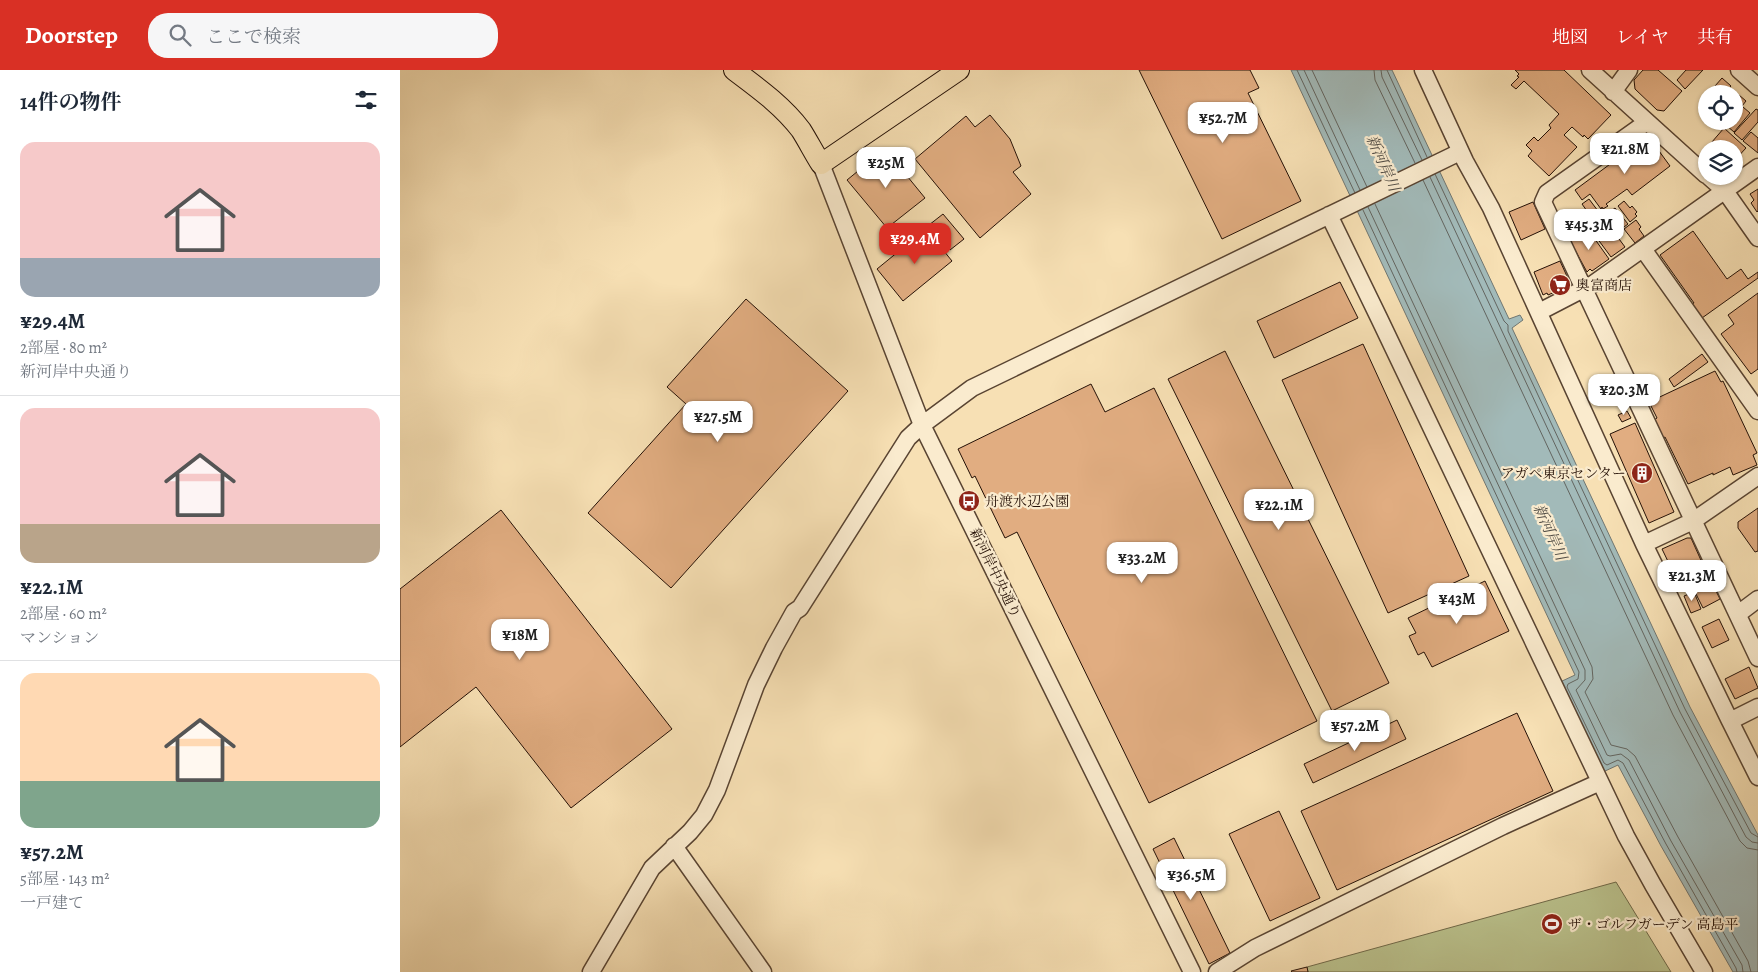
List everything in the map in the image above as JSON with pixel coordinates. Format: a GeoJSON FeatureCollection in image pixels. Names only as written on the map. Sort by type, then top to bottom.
{"type":"FeatureCollection","features":[{"type":"Feature","properties":{"kind":"main road"},"geometry":{"type":"LineString","coordinates":[[734,70],[787,113],[802,131],[821,164],[959,70]]}},
{"type":"Feature","properties":{"kind":"street"},"geometry":{"type":"LineString","coordinates":[[1423,70],[1460,152],[1491,208],[1644,544],[1756,771]]}},
{"type":"Feature","properties":{"kind":"street"},"geometry":{"type":"LineString","coordinates":[[1590,70],[1698,167]]}},
{"type":"Feature","properties":{"kind":"street"},"geometry":{"type":"LineString","coordinates":[[1613,92],[1629,70]]}},
{"type":"Feature","properties":{"kind":"street"},"geometry":{"type":"LineString","coordinates":[[1739,70],[1758,87]]}},
{"type":"Feature","properties":{"kind":"street"},"geometry":{"type":"LineString","coordinates":[[1647,122],[1547,193],[1543,202],[1758,658]]}},
{"type":"Feature","properties":{"kind":"street"},"geometry":{"type":"LineString","coordinates":[[591,972],[652,868],[690,832],[704,815],[717,790],[760,677],[774,648],[794,612],[800,608],[908,438],[922,425],[972,388],[1460,152]]}},
{"type":"Feature","properties":{"kind":"street","name":"新河岸中央通り"},"geometry":{"type":"LineString","coordinates":[[821,164],[922,425],[1192,972]]}},
{"type":"Feature","properties":{"kind":"street"},"geometry":{"type":"LineString","coordinates":[[1539,312],[1584,290],[1758,167]]}},
{"type":"Feature","properties":{"kind":"street"},"geometry":{"type":"LineString","coordinates":[[1718,185],[1758,238]]}},
{"type":"Feature","properties":{"kind":"street"},"geometry":{"type":"LineString","coordinates":[[1331,214],[1626,836],[1652,885],[1704,972]]}},
{"type":"Feature","properties":{"kind":"street"},"geometry":{"type":"LineString","coordinates":[[1643,249],[1758,411]]}},
{"type":"Feature","properties":{"kind":"street"},"geometry":{"type":"LineString","coordinates":[[1644,544],[1693,521],[1758,476]]}},
{"type":"Feature","properties":{"kind":"street"},"geometry":{"type":"LineString","coordinates":[[1738,614],[1758,599]]}},
{"type":"Feature","properties":{"kind":"street"},"geometry":{"type":"LineString","coordinates":[[1730,721],[1758,707]]}},
{"type":"Feature","properties":{"kind":"street"},"geometry":{"type":"LineString","coordinates":[[1217,972],[1264,944],[1503,826],[1600,782]]}},
{"type":"Feature","properties":{"kind":"street"},"geometry":{"type":"LineString","coordinates":[[674,846],[763,972]]}},
{"type":"Feature","properties":{"kind":"green space","name":"ザ・ゴルフガーデン 高島平"},"geometry":{"type":"Polygon","coordinates":[[[1616,882],[1671,972],[1308,972],[1307,967],[1616,882]]]}},
{"type":"Feature","properties":{"kind":"water","name":"新河岸川"},"geometry":{"type":"Polygon","coordinates":[[[1291,70],[1392,70],[1509,319],[1520,315],[1523,320],[1512,328],[1690,707],[1758,835],[1758,972],[1733,972],[1661,846],[1618,765],[1603,772],[1560,682],[1575,675],[1291,70]]]}},
{"type":"Feature","properties":{"kind":"building"},"geometry":{"type":"Polygon","coordinates":[[[1139,70],[1250,70],[1259,88],[1248,93],[1301,201],[1222,239],[1139,70]]]}},
{"type":"Feature","properties":{"kind":"building"},"geometry":{"type":"Polygon","coordinates":[[[1515,70],[1564,70],[1611,115],[1588,139],[1572,127],[1564,135],[1577,147],[1549,176],[1528,156],[1532,151],[1526,145],[1534,137],[1538,141],[1551,128],[1549,125],[1559,114],[1524,81],[1516,89],[1511,85],[1519,77],[1515,70]]]}},
{"type":"Feature","properties":{"kind":"building"},"geometry":{"type":"Polygon","coordinates":[[[1643,70],[1658,70],[1682,91],[1664,111],[1657,110],[1635,89],[1634,80],[1643,70]]]}},
{"type":"Feature","properties":{"kind":"building"},"geometry":{"type":"Polygon","coordinates":[[[1686,70],[1703,70],[1685,89],[1677,80],[1686,70]]]}},
{"type":"Feature","properties":{"kind":"building"},"geometry":{"type":"Polygon","coordinates":[[[1722,78],[1730,85],[1716,85],[1722,78]]]}},
{"type":"Feature","properties":{"kind":"building"},"geometry":{"type":"Polygon","coordinates":[[[1743,107],[1750,113],[1743,121],[1743,107]]]}},
{"type":"Feature","properties":{"kind":"building"},"geometry":{"type":"Polygon","coordinates":[[[1756,109],[1758,110],[1758,122],[1742,140],[1734,133],[1737,130],[1743,130],[1743,123],[1756,109]]]}},
{"type":"Feature","properties":{"kind":"building"},"geometry":{"type":"Polygon","coordinates":[[[990,115],[1010,139],[1021,166],[1013,172],[1031,194],[980,238],[915,159],[966,116],[975,127],[990,115]]]}},
{"type":"Feature","properties":{"kind":"building"},"geometry":{"type":"Polygon","coordinates":[[[1722,130],[1726,130],[1737,140],[1714,140],[1722,130]]]}},
{"type":"Feature","properties":{"kind":"building"},"geometry":{"type":"Polygon","coordinates":[[[1751,132],[1758,138],[1758,153],[1743,141],[1751,132]]]}},
{"type":"Feature","properties":{"kind":"building"},"geometry":{"type":"Polygon","coordinates":[[[1644,139],[1655,154],[1659,151],[1670,166],[1632,195],[1627,189],[1606,204],[1608,206],[1603,209],[1602,207],[1601,209],[1590,194],[1582,200],[1575,190],[1644,139]]]}},
{"type":"Feature","properties":{"kind":"building"},"geometry":{"type":"Polygon","coordinates":[[[885,149],[925,198],[887,228],[847,180],[885,149]]]}},
{"type":"Feature","properties":{"kind":"building"},"geometry":{"type":"Polygon","coordinates":[[[1758,189],[1757,212],[1751,203],[1754,200],[1750,194],[1758,189]]]}},
{"type":"Feature","properties":{"kind":"building"},"geometry":{"type":"Polygon","coordinates":[[[1589,199],[1601,215],[1594,221],[1582,204],[1589,199]]]}},
{"type":"Feature","properties":{"kind":"building"},"geometry":{"type":"Polygon","coordinates":[[[1624,201],[1637,212],[1635,214],[1637,216],[1630,222],[1618,206],[1624,201]]]}},
{"type":"Feature","properties":{"kind":"building"},"geometry":{"type":"Polygon","coordinates":[[[1533,202],[1545,229],[1521,240],[1509,212],[1533,202]]]}},
{"type":"Feature","properties":{"kind":"building"},"geometry":{"type":"Polygon","coordinates":[[[1615,208],[1628,224],[1620,230],[1607,214],[1615,208]]]}},
{"type":"Feature","properties":{"kind":"building"},"geometry":{"type":"Polygon","coordinates":[[[943,214],[964,239],[950,250],[929,225],[943,214]]]}},
{"type":"Feature","properties":{"kind":"building"},"geometry":{"type":"Polygon","coordinates":[[[1605,220],[1625,247],[1611,257],[1591,230],[1605,220]]]}},
{"type":"Feature","properties":{"kind":"building"},"geometry":{"type":"Polygon","coordinates":[[[1636,220],[1644,236],[1635,243],[1624,229],[1636,220]]]}},
{"type":"Feature","properties":{"kind":"building"},"geometry":{"type":"Polygon","coordinates":[[[1587,228],[1609,259],[1592,271],[1590,269],[1587,272],[1570,241],[1587,228]]]}},
{"type":"Feature","properties":{"kind":"building"},"geometry":{"type":"Polygon","coordinates":[[[926,229],[952,261],[903,301],[877,269],[926,229]]]}},
{"type":"Feature","properties":{"kind":"building"},"geometry":{"type":"Polygon","coordinates":[[[1693,231],[1727,279],[1741,269],[1748,279],[1758,272],[1758,278],[1702,318],[1692,304],[1694,303],[1660,255],[1693,231]]]}},
{"type":"Feature","properties":{"kind":"building"},"geometry":{"type":"Polygon","coordinates":[[[1560,261],[1571,285],[1548,295],[1547,293],[1543,295],[1534,272],[1560,261]]]}},
{"type":"Feature","properties":{"kind":"building"},"geometry":{"type":"Polygon","coordinates":[[[1340,282],[1358,318],[1274,358],[1257,321],[1340,282]]]}},
{"type":"Feature","properties":{"kind":"building"},"geometry":{"type":"Polygon","coordinates":[[[1758,293],[1758,369],[1751,374],[1721,334],[1734,324],[1728,315],[1758,293]]]}},
{"type":"Feature","properties":{"kind":"building"},"geometry":{"type":"Polygon","coordinates":[[[746,299],[848,391],[671,588],[588,513],[686,404],[667,387],[746,299]]]}},
{"type":"Feature","properties":{"kind":"building"},"geometry":{"type":"Polygon","coordinates":[[[1363,344],[1469,576],[1388,613],[1282,380],[1363,344]]]}},
{"type":"Feature","properties":{"kind":"building"},"geometry":{"type":"Polygon","coordinates":[[[1225,351],[1389,683],[1332,711],[1168,379],[1225,351]]]}},
{"type":"Feature","properties":{"kind":"building"},"geometry":{"type":"Polygon","coordinates":[[[1702,354],[1708,362],[1674,387],[1669,379],[1702,354]]]}},
{"type":"Feature","properties":{"kind":"building"},"geometry":{"type":"Polygon","coordinates":[[[1715,371],[1721,382],[1723,381],[1757,453],[1753,455],[1757,465],[1733,475],[1730,467],[1688,484],[1665,437],[1663,438],[1654,420],[1657,418],[1649,402],[1715,371]]]}},
{"type":"Feature","properties":{"kind":"building"},"geometry":{"type":"Polygon","coordinates":[[[1091,384],[1105,412],[1154,388],[1317,721],[1149,803],[1017,532],[1005,538],[975,476],[972,478],[958,449],[1091,384]]]}},
{"type":"Feature","properties":{"kind":"building"},"geometry":{"type":"Polygon","coordinates":[[[1627,411],[1631,418],[1622,422],[1618,415],[1627,411]]]}},
{"type":"Feature","properties":{"kind":"building","name":"アガペ東京センター"},"geometry":{"type":"Polygon","coordinates":[[[1635,423],[1674,512],[1649,523],[1610,434],[1635,423]]]}},
{"type":"Feature","properties":{"kind":"building"},"geometry":{"type":"Polygon","coordinates":[[[1758,508],[1758,551],[1755,552],[1738,528],[1738,522],[1758,508]]]}},
{"type":"Feature","properties":{"kind":"building"},"geometry":{"type":"Polygon","coordinates":[[[501,510],[672,729],[571,808],[476,687],[400,747],[400,589],[501,510]]]}},
{"type":"Feature","properties":{"kind":"building"},"geometry":{"type":"Polygon","coordinates":[[[1691,538],[1704,567],[1677,580],[1662,549],[1691,538]]]}},
{"type":"Feature","properties":{"kind":"building"},"geometry":{"type":"Polygon","coordinates":[[[1485,581],[1509,631],[1432,667],[1424,652],[1418,655],[1409,636],[1416,633],[1408,618],[1485,581]]]}},
{"type":"Feature","properties":{"kind":"building"},"geometry":{"type":"Polygon","coordinates":[[[1712,583],[1720,599],[1703,608],[1695,592],[1712,583]]]}},
{"type":"Feature","properties":{"kind":"building"},"geometry":{"type":"Polygon","coordinates":[[[1694,592],[1701,609],[1691,613],[1684,596],[1694,592]]]}},
{"type":"Feature","properties":{"kind":"building"},"geometry":{"type":"Polygon","coordinates":[[[1719,619],[1729,640],[1712,648],[1702,627],[1719,619]]]}},
{"type":"Feature","properties":{"kind":"building"},"geometry":{"type":"Polygon","coordinates":[[[1749,667],[1758,688],[1735,699],[1725,679],[1749,667]]]}},
{"type":"Feature","properties":{"kind":"building"},"geometry":{"type":"Polygon","coordinates":[[[1517,713],[1553,791],[1337,890],[1301,811],[1517,713]]]}},
{"type":"Feature","properties":{"kind":"building"},"geometry":{"type":"Polygon","coordinates":[[[1397,720],[1406,739],[1313,783],[1304,764],[1397,720]]]}},
{"type":"Feature","properties":{"kind":"building"},"geometry":{"type":"Polygon","coordinates":[[[1279,811],[1320,898],[1270,921],[1229,834],[1279,811]]]}},
{"type":"Feature","properties":{"kind":"building"},"geometry":{"type":"Polygon","coordinates":[[[1174,838],[1230,953],[1209,964],[1153,849],[1174,838]]]}},
{"type":"Feature","properties":{"kind":"building"},"geometry":{"type":"Polygon","coordinates":[[[1307,967],[1308,972],[1291,971],[1307,967]]]}},
{"type":"Feature","properties":{"kind":"place","name":"奥富商店"},"geometry":{"type":"Point","coordinates":[1560,285]}},
{"type":"Feature","properties":{"kind":"place","name":"アガペ東京センター"},"geometry":{"type":"Point","coordinates":[1642,473]}},
{"type":"Feature","properties":{"kind":"place","name":"舟渡水辺公園"},"geometry":{"type":"Point","coordinates":[969,501]}},
{"type":"Feature","properties":{"kind":"place","name":"ザ・ゴルフガーデン 高島平"},"geometry":{"type":"Point","coordinates":[1552,924]}}]}
